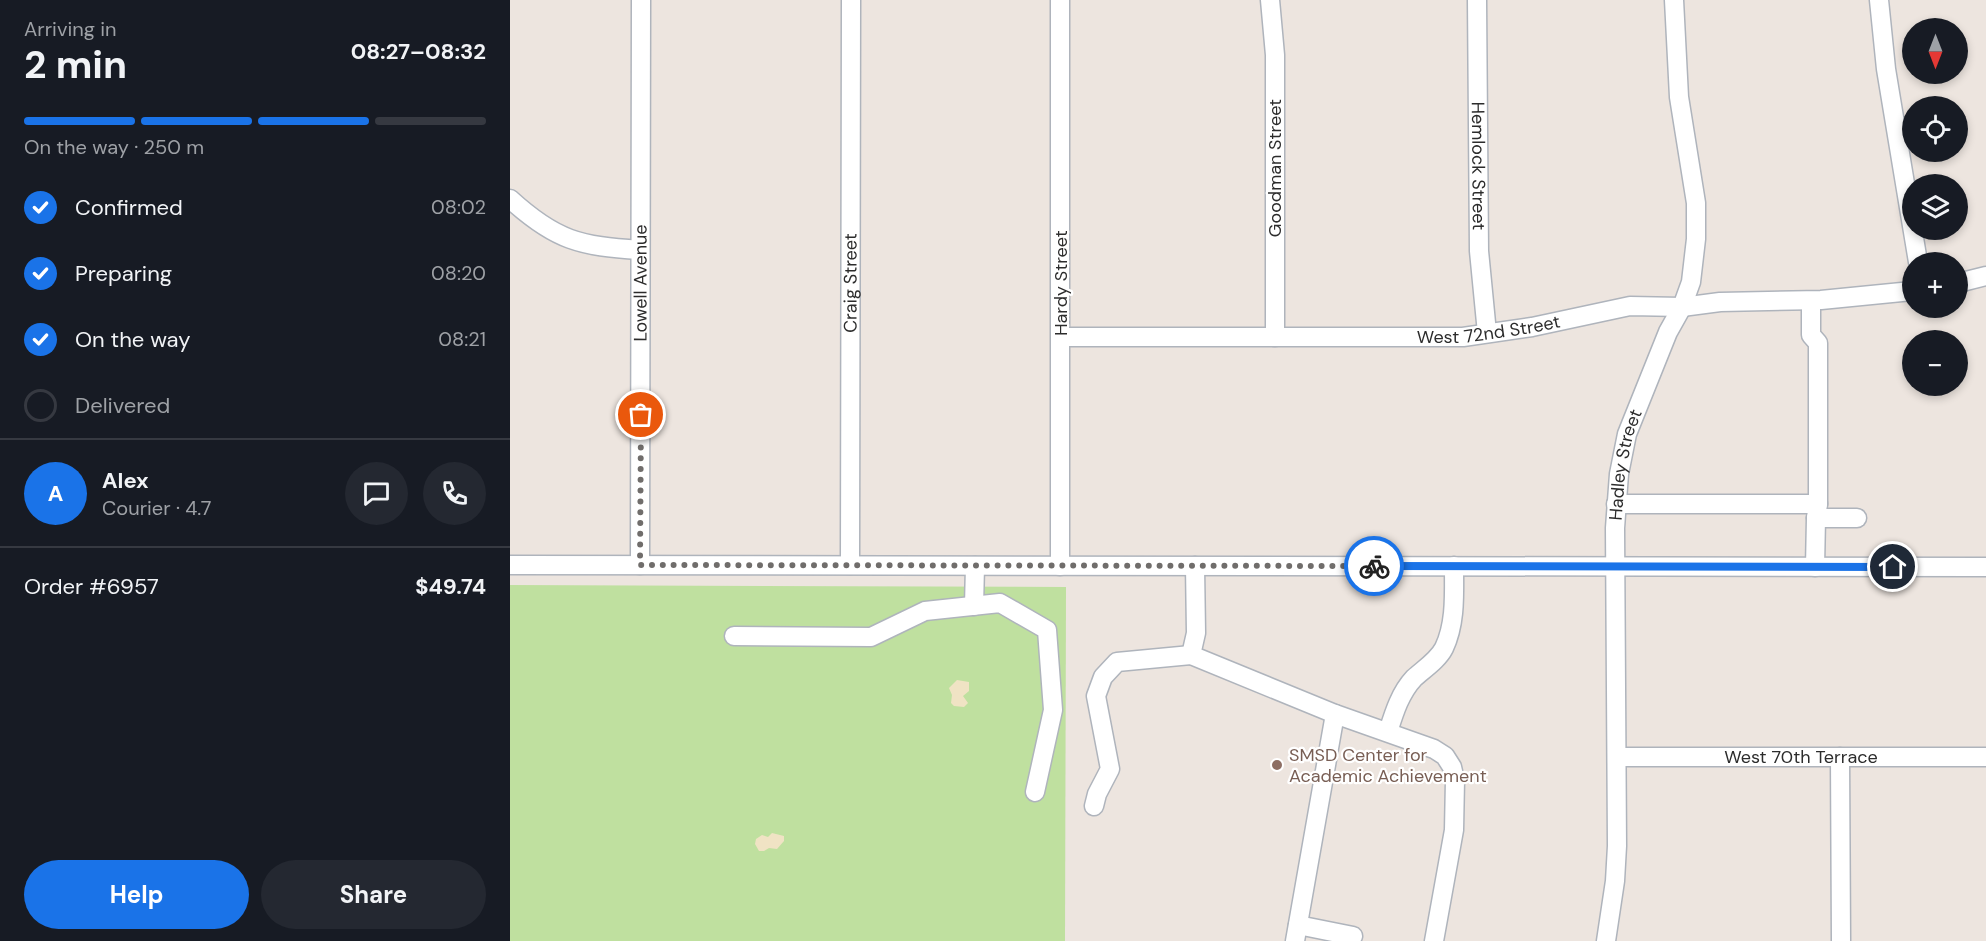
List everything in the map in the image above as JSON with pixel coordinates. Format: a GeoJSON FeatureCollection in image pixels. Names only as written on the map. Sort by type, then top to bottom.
{"type":"FeatureCollection","features":[{"type":"Feature","properties":{"kind":"street","name":"Lowell Avenue"},"geometry":{"type":"LineString","coordinates":[[640,565],[641,0]]}},
{"type":"Feature","properties":{"kind":"street","name":"Craig Street"},"geometry":{"type":"LineString","coordinates":[[850,566],[851,0]]}},
{"type":"Feature","properties":{"kind":"street","name":"Hardy Street"},"geometry":{"type":"LineString","coordinates":[[1060,0],[1060,566]]}},
{"type":"Feature","properties":{"kind":"street","name":"Goodman Street"},"geometry":{"type":"LineString","coordinates":[[1270,0],[1275,55],[1275,337]]}},
{"type":"Feature","properties":{"kind":"street","name":"Hemlock Street"},"geometry":{"type":"LineString","coordinates":[[1477,0],[1479,251],[1487,333]]}},
{"type":"Feature","properties":{"kind":"street","name":"Hadley Street"},"geometry":{"type":"LineString","coordinates":[[1606,941],[1615,881],[1616,504],[1619,474],[1627,434],[1691,282],[1696,239],[1696,203],[1679,96],[1674,0]]}},
{"type":"Feature","properties":{"kind":"street"},"geometry":{"type":"LineString","coordinates":[[1879,0],[1886,69],[1916,252]]}},
{"type":"Feature","properties":{"kind":"street"},"geometry":{"type":"LineString","coordinates":[[510,199],[538,222],[569,240],[603,248],[640,250]]}},
{"type":"Feature","properties":{"kind":"street"},"geometry":{"type":"LineString","coordinates":[[1968,280],[1986,276]]}},
{"type":"Feature","properties":{"kind":"street","name":"West 72nd Street"},"geometry":{"type":"LineString","coordinates":[[1061,337],[1462,337],[1532,327],[1630,306],[1682,307],[1720,302],[1811,300],[1902,292]]}},
{"type":"Feature","properties":{"kind":"street"},"geometry":{"type":"LineString","coordinates":[[1811,300],[1811,335],[1818,343],[1815,567]]}},
{"type":"Feature","properties":{"kind":"street"},"geometry":{"type":"LineString","coordinates":[[1616,504],[1817,511],[1857,518]]}},
{"type":"Feature","properties":{"kind":"street"},"geometry":{"type":"LineString","coordinates":[[510,565],[1986,567]]}},
{"type":"Feature","properties":{"kind":"street"},"geometry":{"type":"LineString","coordinates":[[975,566],[975,606]]}},
{"type":"Feature","properties":{"kind":"street"},"geometry":{"type":"LineString","coordinates":[[1191,655],[1196,633],[1195,566]]}},
{"type":"Feature","properties":{"kind":"street"},"geometry":{"type":"LineString","coordinates":[[1388,732],[1403,693],[1442,651],[1449,635],[1453,615],[1454,566]]}},
{"type":"Feature","properties":{"kind":"street"},"geometry":{"type":"LineString","coordinates":[[734,636],[871,637],[925,611],[1000,603],[1047,630],[1053,710],[1035,792]]}},
{"type":"Feature","properties":{"kind":"street"},"geometry":{"type":"LineString","coordinates":[[1094,806],[1097,794],[1110,768],[1096,696],[1103,677],[1117,662],[1191,655],[1335,714],[1434,749],[1445,756],[1452,767],[1455,780],[1454,830],[1434,941]]}},
{"type":"Feature","properties":{"kind":"street"},"geometry":{"type":"LineString","coordinates":[[1335,714],[1296,933],[1353,936]]}},
{"type":"Feature","properties":{"kind":"street","name":"West 70th Terrace"},"geometry":{"type":"LineString","coordinates":[[1617,757],[1986,757]]}},
{"type":"Feature","properties":{"kind":"street"},"geometry":{"type":"LineString","coordinates":[[1840,757],[1841,941]]}},
{"type":"Feature","properties":{"kind":"green space"},"geometry":{"type":"Polygon","coordinates":[[[510,585],[1066,587],[1065,941],[510,941],[510,585]]]}},
{"type":"Feature","properties":{"kind":"sand"},"geometry":{"type":"Polygon","coordinates":[[[957,680],[969,682],[969,691],[963,696],[968,703],[964,707],[954,706],[951,703],[952,695],[949,688],[957,680]]]}},
{"type":"Feature","properties":{"kind":"sand"},"geometry":{"type":"Polygon","coordinates":[[[772,833],[784,836],[784,841],[777,849],[769,848],[759,851],[755,844],[756,839],[762,835],[768,837],[772,833]]]}},
{"type":"Feature","properties":{"kind":"way so far"},"geometry":{"type":"LineString","coordinates":[[641,415],[640,565],[1374,566]]}},
{"type":"Feature","properties":{"kind":"place","name":"SMSD Center for Academic Achievement"},"geometry":{"type":"Point","coordinates":[1277,765]}},
{"type":"Feature","properties":{"kind":"route"},"geometry":{"type":"LineString","coordinates":[[1374,566],[1893,567]]}}]}
